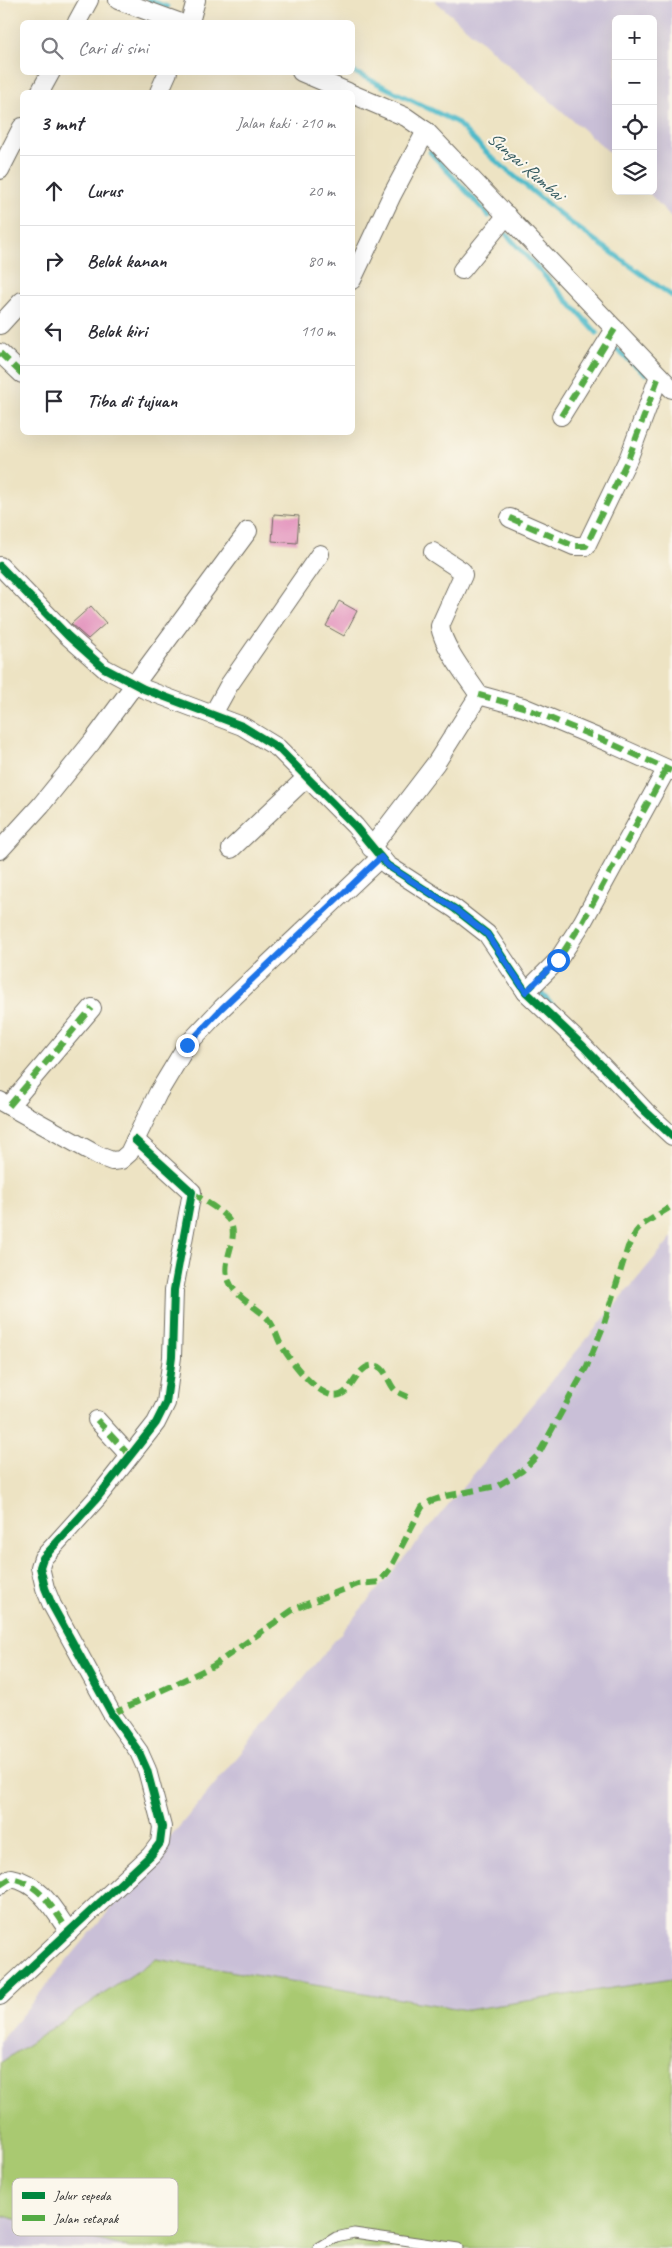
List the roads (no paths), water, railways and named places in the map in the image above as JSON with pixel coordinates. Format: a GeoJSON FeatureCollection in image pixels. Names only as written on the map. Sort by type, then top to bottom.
{"type":"FeatureCollection","features":[{"type":"Feature","properties":{"kind":"street"},"geometry":{"type":"LineString","coordinates":[[78,20],[89,0]]}},
{"type":"Feature","properties":{"kind":"street"},"geometry":{"type":"LineString","coordinates":[[118,0],[173,20]]}},
{"type":"Feature","properties":{"kind":"street"},"geometry":{"type":"LineString","coordinates":[[191,20],[196,0]]}},
{"type":"Feature","properties":{"kind":"street"},"geometry":{"type":"LineString","coordinates":[[41,90],[49,75]]}},
{"type":"Feature","properties":{"kind":"street"},"geometry":{"type":"LineString","coordinates":[[161,90],[167,75]]}},
{"type":"Feature","properties":{"kind":"street"},"geometry":{"type":"LineString","coordinates":[[308,75],[343,90]]}},
{"type":"Feature","properties":{"kind":"street"},"geometry":{"type":"LineString","coordinates":[[355,95],[406,117],[426,131],[672,389]]}},
{"type":"Feature","properties":{"kind":"street"},"geometry":{"type":"LineString","coordinates":[[0,170],[20,131]]}},
{"type":"Feature","properties":{"kind":"street"},"geometry":{"type":"LineString","coordinates":[[355,274],[426,131]]}},
{"type":"Feature","properties":{"kind":"street"},"geometry":{"type":"LineString","coordinates":[[462,270],[507,215]]}},
{"type":"Feature","properties":{"kind":"street"},"geometry":{"type":"LineString","coordinates":[[0,325],[20,303]]}},
{"type":"Feature","properties":{"kind":"street"},"geometry":{"type":"LineString","coordinates":[[561,416],[615,329]]}},
{"type":"Feature","properties":{"kind":"street"},"geometry":{"type":"LineString","coordinates":[[0,353],[20,372]]}},
{"type":"Feature","properties":{"kind":"street"},"geometry":{"type":"LineString","coordinates":[[510,518],[574,546],[586,546],[629,457],[659,376]]}},
{"type":"Feature","properties":{"kind":"street"},"geometry":{"type":"LineString","coordinates":[[0,850],[41,805],[92,742],[248,531]]}},
{"type":"Feature","properties":{"kind":"street"},"geometry":{"type":"LineString","coordinates":[[433,552],[462,571],[463,575],[440,626],[451,652],[479,695],[522,707],[610,743],[669,771],[582,923],[558,960],[526,992]]}},
{"type":"Feature","properties":{"kind":"street"},"geometry":{"type":"LineString","coordinates":[[214,714],[229,685],[320,554]]}},
{"type":"Feature","properties":{"kind":"street"},"geometry":{"type":"LineString","coordinates":[[0,566],[75,642],[104,668],[134,684],[242,726],[278,748],[308,776],[355,826],[387,865],[455,909],[487,934],[526,992],[583,1046],[644,1111],[672,1136]]}},
{"type":"Feature","properties":{"kind":"street"},"geometry":{"type":"LineString","coordinates":[[92,1008],[4,1104],[99,1156],[112,1161],[121,1160],[129,1153],[158,1093],[187,1045],[376,853],[479,695]]}},
{"type":"Feature","properties":{"kind":"street"},"geometry":{"type":"LineString","coordinates":[[231,849],[308,776]]}},
{"type":"Feature","properties":{"kind":"street"},"geometry":{"type":"LineString","coordinates":[[0,1996],[151,1855],[160,1843],[162,1836],[160,1816],[144,1762],[112,1714],[61,1622],[45,1588],[40,1567],[47,1552],[89,1508],[156,1423],[166,1403],[172,1358],[174,1290],[192,1192],[135,1140]]}},
{"type":"Feature","properties":{"kind":"street"},"geometry":{"type":"LineString","coordinates":[[97,1420],[129,1455]]}},
{"type":"Feature","properties":{"kind":"street"},"geometry":{"type":"LineString","coordinates":[[0,1885],[6,1880],[17,1879],[38,1892],[48,1900],[69,1932]]}},
{"type":"Feature","properties":{"kind":"lane"},"geometry":{"type":"LineString","coordinates":[[318,2248],[336,2237],[354,2234],[458,2248]]}},
{"type":"Feature","properties":{"kind":"waterway","name":"Sungai Rumbai"},"geometry":{"type":"LineString","coordinates":[[149,0],[167,7]]}},
{"type":"Feature","properties":{"kind":"waterway","name":"Sungai Rumbai"},"geometry":{"type":"LineString","coordinates":[[355,72],[456,122],[490,156],[567,220],[672,296]]}},
{"type":"Feature","properties":{"kind":"waterway"},"geometry":{"type":"LineString","coordinates":[[430,152],[489,216]]}},
{"type":"Feature","properties":{"kind":"waterway"},"geometry":{"type":"LineString","coordinates":[[507,235],[597,333]]}},
{"type":"Feature","properties":{"kind":"waterway"},"geometry":{"type":"LineString","coordinates":[[617,350],[646,374]]}},
{"type":"Feature","properties":{"kind":"waterway"},"geometry":{"type":"LineString","coordinates":[[535,987],[553,1006]]}}]}
